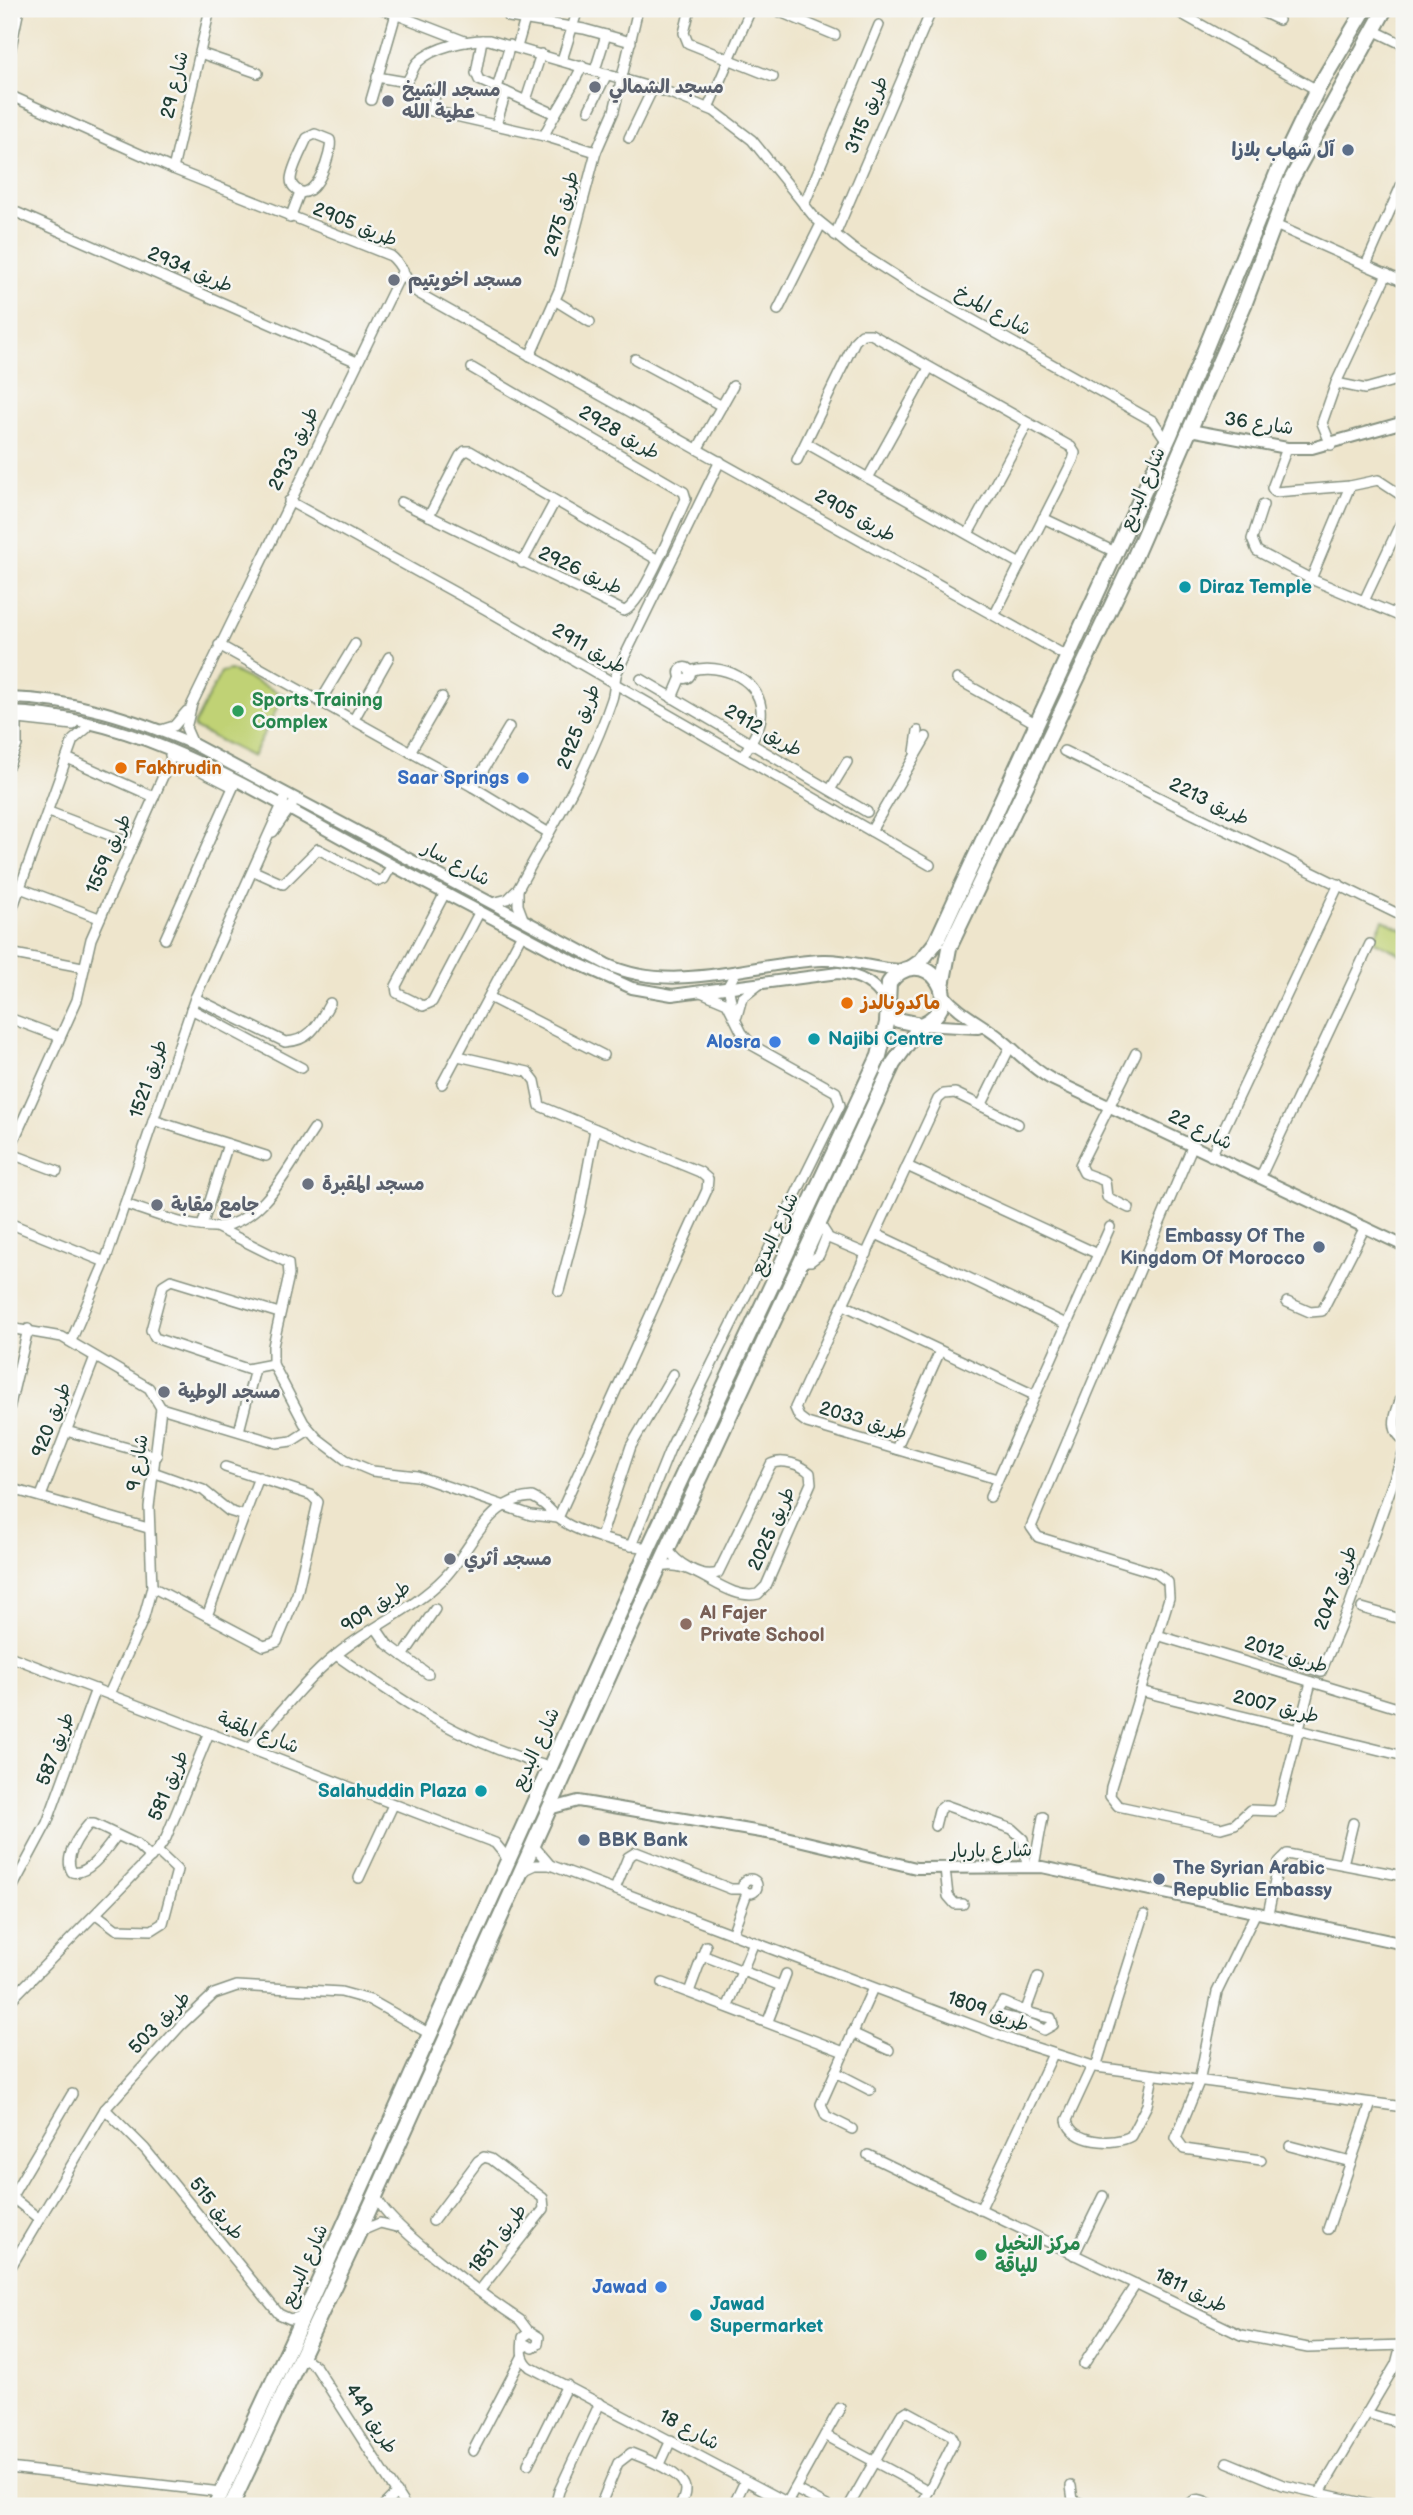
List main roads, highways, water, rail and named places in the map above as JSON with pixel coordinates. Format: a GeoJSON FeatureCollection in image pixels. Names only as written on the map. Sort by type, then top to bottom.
{"type":"FeatureCollection","features":[{"type":"Feature","properties":{"kind":"main road","name":"شارع البديع"},"geometry":{"type":"LineString","coordinates":[[907,969],[921,961],[936,942],[1167,441],[1278,171],[1317,90],[1365,9]]}},
{"type":"Feature","properties":{"kind":"main road","name":"شارع البديع"},"geometry":{"type":"LineString","coordinates":[[943,990],[949,948],[1132,565],[1244,305],[1290,181],[1387,9]]}},
{"type":"Feature","properties":{"kind":"main road"},"geometry":{"type":"LineString","coordinates":[[907,969],[930,972],[943,990],[938,1014],[922,1025],[913,1026],[898,1020],[887,1004],[889,984],[907,969]]}},
{"type":"Feature","properties":{"kind":"main road","name":"شارع البديع"},"geometry":{"type":"LineString","coordinates":[[215,2506],[304,2316],[649,1547],[879,1056],[887,1004]]}},
{"type":"Feature","properties":{"kind":"main road","name":"شارع البديع"},"geometry":{"type":"LineString","coordinates":[[230,2506],[376,2195],[667,1548],[893,1064],[922,1025]]}},
{"type":"Feature","properties":{"kind":"main road"},"geometry":{"type":"LineString","coordinates":[[484,1914],[499,1921]]}},
{"type":"Feature","properties":{"kind":"place","name":"مسجد الشمالي"},"geometry":{"type":"Point","coordinates":[595,87]}},
{"type":"Feature","properties":{"kind":"place","name":"مسجد الشيخ عطية الله"},"geometry":{"type":"Point","coordinates":[388,101]}},
{"type":"Feature","properties":{"kind":"place","name":"آل شهاب بلازا"},"geometry":{"type":"Point","coordinates":[1348,150]}},
{"type":"Feature","properties":{"kind":"place","name":"مسجد اخويتيم"},"geometry":{"type":"Point","coordinates":[394,280]}},
{"type":"Feature","properties":{"kind":"place","name":"Diraz Temple"},"geometry":{"type":"Point","coordinates":[1185,587]}},
{"type":"Feature","properties":{"kind":"place","name":"Sports Training Complex"},"geometry":{"type":"Point","coordinates":[238,711]}},
{"type":"Feature","properties":{"kind":"place","name":"Fakhrudin"},"geometry":{"type":"Point","coordinates":[121,768]}},
{"type":"Feature","properties":{"kind":"place","name":"Saar Springs"},"geometry":{"type":"Point","coordinates":[523,778]}},
{"type":"Feature","properties":{"kind":"place","name":"ماكدونالدز"},"geometry":{"type":"Point","coordinates":[847,1003]}},
{"type":"Feature","properties":{"kind":"place","name":"Najibi Centre"},"geometry":{"type":"Point","coordinates":[814,1039]}},
{"type":"Feature","properties":{"kind":"place","name":"Alosra"},"geometry":{"type":"Point","coordinates":[775,1042]}},
{"type":"Feature","properties":{"kind":"place","name":"مسجد المقبرة"},"geometry":{"type":"Point","coordinates":[308,1184]}},
{"type":"Feature","properties":{"kind":"place","name":"جامع مقابة"},"geometry":{"type":"Point","coordinates":[157,1205]}},
{"type":"Feature","properties":{"kind":"place","name":"Embassy Of The Kingdom Of Morocco"},"geometry":{"type":"Point","coordinates":[1319,1247]}},
{"type":"Feature","properties":{"kind":"place","name":"مسجد الوطية"},"geometry":{"type":"Point","coordinates":[164,1392]}},
{"type":"Feature","properties":{"kind":"place","name":"مسجد أثري"},"geometry":{"type":"Point","coordinates":[450,1559]}},
{"type":"Feature","properties":{"kind":"place","name":"Al Fajer Private School"},"geometry":{"type":"Point","coordinates":[686,1624]}},
{"type":"Feature","properties":{"kind":"place","name":"Salahuddin Plaza"},"geometry":{"type":"Point","coordinates":[481,1791]}},
{"type":"Feature","properties":{"kind":"place","name":"BBK Bank"},"geometry":{"type":"Point","coordinates":[584,1840]}},
{"type":"Feature","properties":{"kind":"place","name":"The Syrian Arabic Republic Embassy"},"geometry":{"type":"Point","coordinates":[1159,1879]}},
{"type":"Feature","properties":{"kind":"place","name":"مركز النخيل للياقة"},"geometry":{"type":"Point","coordinates":[981,2255]}},
{"type":"Feature","properties":{"kind":"place","name":"Jawad"},"geometry":{"type":"Point","coordinates":[661,2287]}},
{"type":"Feature","properties":{"kind":"place","name":"Jawad Supermarket"},"geometry":{"type":"Point","coordinates":[696,2315]}}]}
